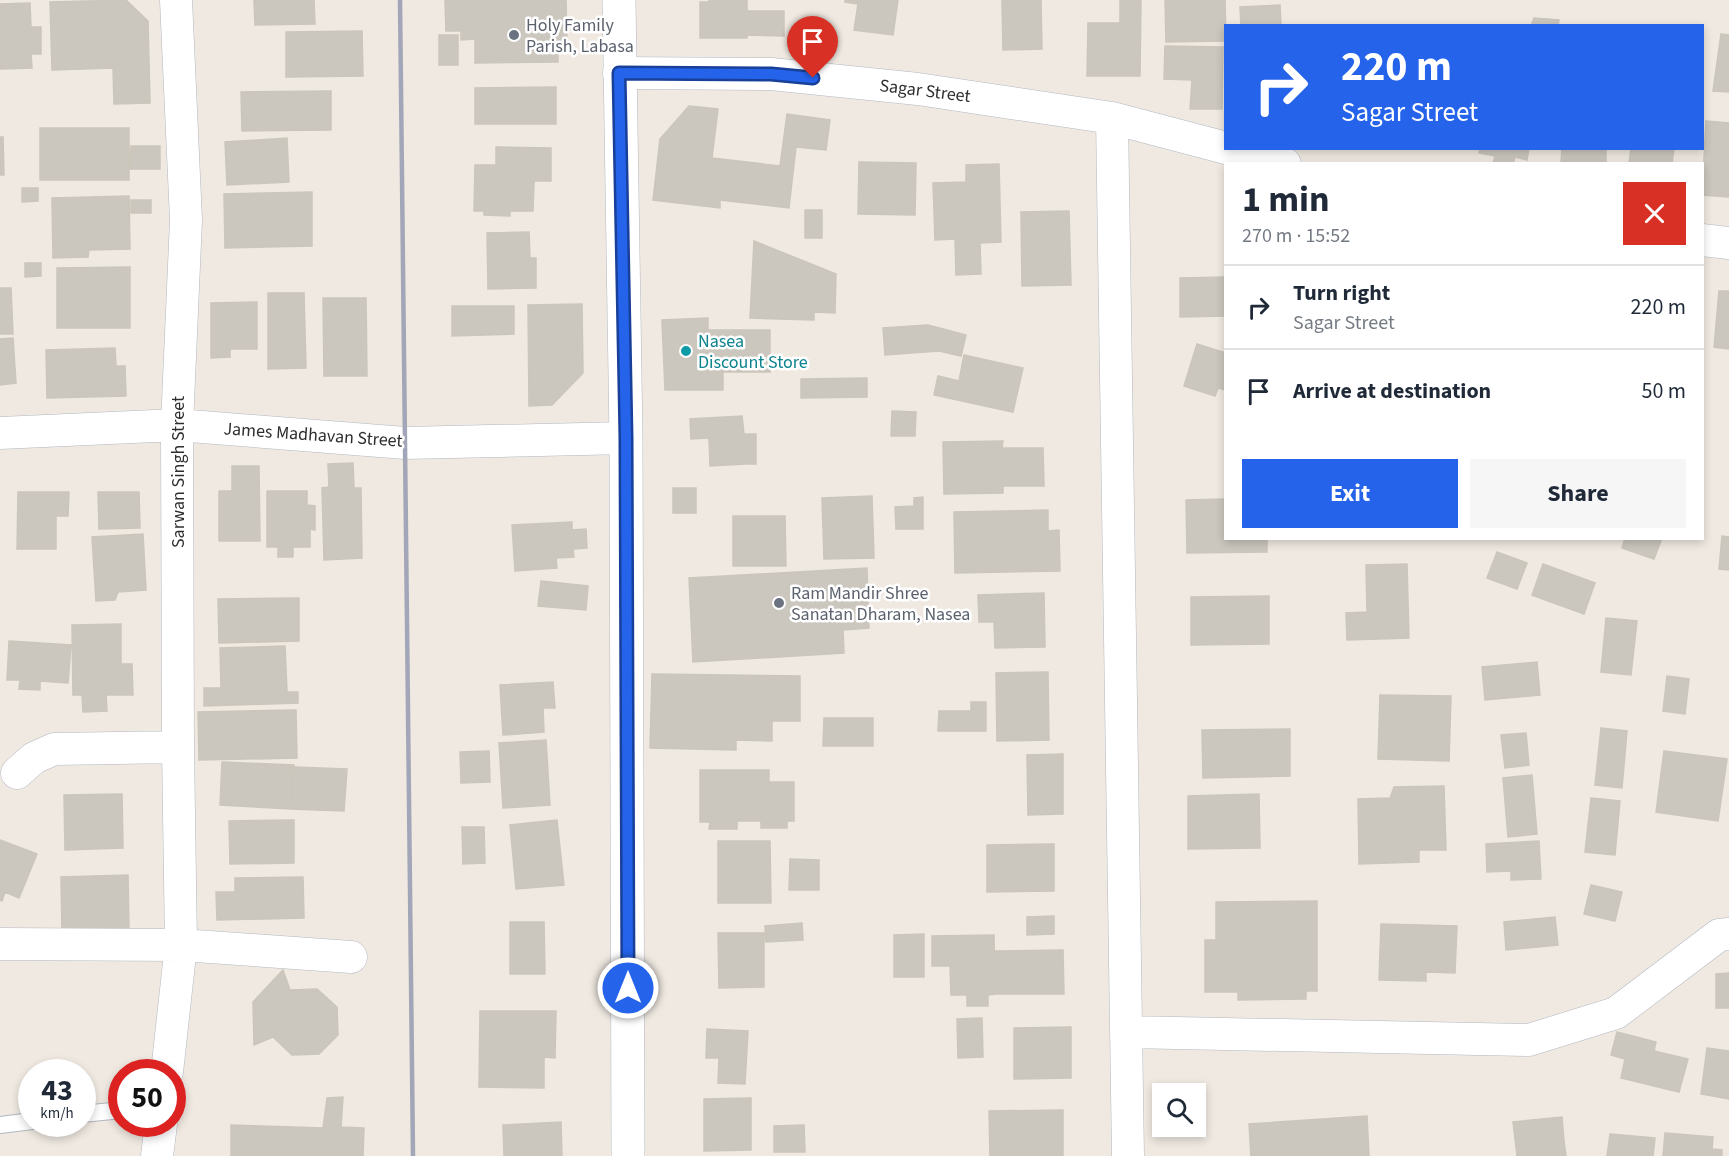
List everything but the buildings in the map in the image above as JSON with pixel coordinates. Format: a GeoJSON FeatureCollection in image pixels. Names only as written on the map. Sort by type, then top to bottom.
{"type":"FeatureCollection","features":[{"type":"Feature","properties":{"kind":"main road"},"geometry":{"type":"LineString","coordinates":[[619,0],[626,438],[628,1156]]}},
{"type":"Feature","properties":{"kind":"street","name":"Sarwan Singh Street"},"geometry":{"type":"LineString","coordinates":[[168,1059],[181,945],[177,425],[186,220],[176,0]]}},
{"type":"Feature","properties":{"kind":"street","name":"Sagar Street"},"geometry":{"type":"LineString","coordinates":[[619,73],[771,74],[918,89],[1112,118],[1224,147]]}},
{"type":"Feature","properties":{"kind":"street"},"geometry":{"type":"LineString","coordinates":[[1112,118],[1128,1156]]}},
{"type":"Feature","properties":{"kind":"street","name":"Sagar Street"},"geometry":{"type":"LineString","coordinates":[[1234,150],[1278,162]]}},
{"type":"Feature","properties":{"kind":"street"},"geometry":{"type":"LineString","coordinates":[[1704,240],[1729,243]]}},
{"type":"Feature","properties":{"kind":"street","name":"James Madhavan Street"},"geometry":{"type":"LineString","coordinates":[[0,433],[177,425],[405,443],[626,438]]}},
{"type":"Feature","properties":{"kind":"street"},"geometry":{"type":"LineString","coordinates":[[17,773],[34,759],[54,749],[178,747]]}},
{"type":"Feature","properties":{"kind":"street"},"geometry":{"type":"LineString","coordinates":[[1127,1032],[1529,1040],[1616,1012],[1719,935],[1729,934]]}},
{"type":"Feature","properties":{"kind":"street"},"geometry":{"type":"LineString","coordinates":[[0,944],[181,945],[351,957]]}},
{"type":"Feature","properties":{"kind":"street"},"geometry":{"type":"LineString","coordinates":[[157,1156],[159,1137]]}},
{"type":"Feature","properties":{"kind":"lane"},"geometry":{"type":"LineString","coordinates":[[0,1125],[18,1123]]}},
{"type":"Feature","properties":{"kind":"railway"},"geometry":{"type":"LineString","coordinates":[[400,0],[413,1156]]}},
{"type":"Feature","properties":{"kind":"place","name":"Holy Family Parish, Labasa"},"geometry":{"type":"Point","coordinates":[514,35]}},
{"type":"Feature","properties":{"kind":"place","name":"Nasea Discount Store"},"geometry":{"type":"Point","coordinates":[686,351]}},
{"type":"Feature","properties":{"kind":"place","name":"Ram Mandir Shree Sanatan Dharam, Nasea"},"geometry":{"type":"Point","coordinates":[779,603]}},
{"type":"Feature","properties":{"kind":"route"},"geometry":{"type":"LineString","coordinates":[[628,988],[626,438],[619,73],[771,74],[813,78]]}}]}
